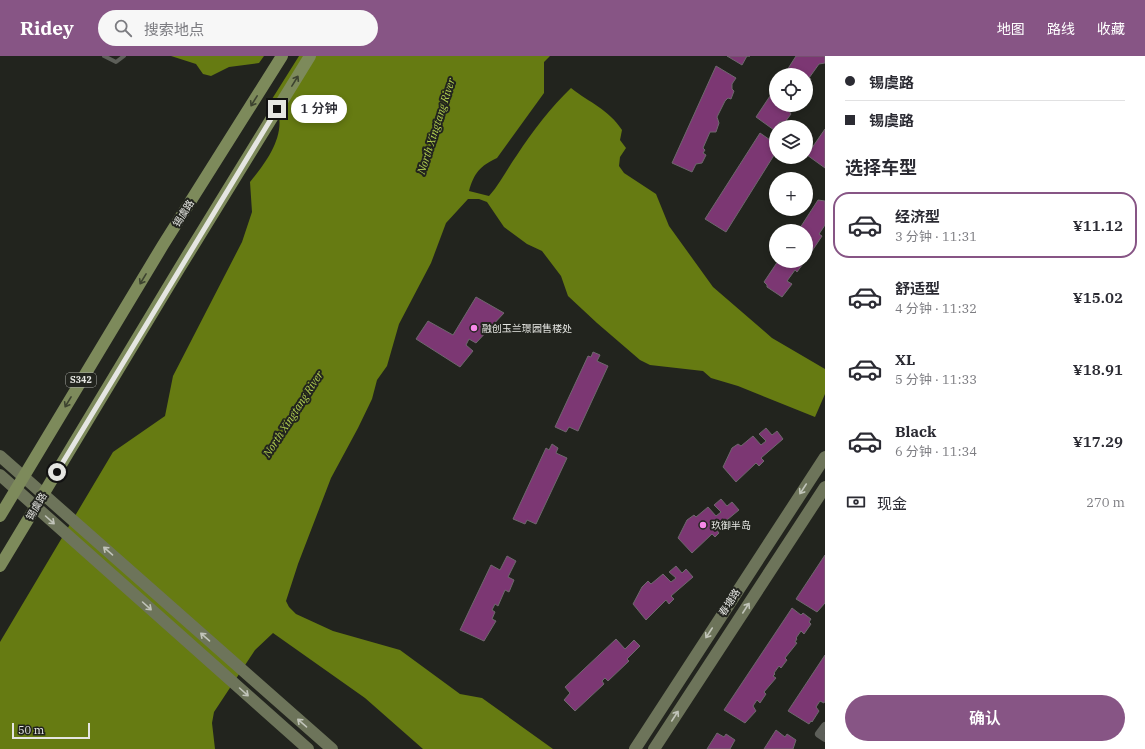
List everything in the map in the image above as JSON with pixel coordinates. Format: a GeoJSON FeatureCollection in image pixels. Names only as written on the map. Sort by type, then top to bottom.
{"type":"FeatureCollection","features":[{"type":"Feature","properties":{"kind":"main road","name":"锡虞路"},"geometry":{"type":"LineString","coordinates":[[0,516],[163,245],[282,56]]}},
{"type":"Feature","properties":{"kind":"main road","name":"锡虞路"},"geometry":{"type":"LineString","coordinates":[[0,566],[179,269],[310,56]]}},
{"type":"Feature","properties":{"kind":"main road"},"geometry":{"type":"LineString","coordinates":[[0,456],[332,749]]}},
{"type":"Feature","properties":{"kind":"main road","name":"春塘路"},"geometry":{"type":"LineString","coordinates":[[635,749],[825,457]]}},
{"type":"Feature","properties":{"kind":"main road"},"geometry":{"type":"LineString","coordinates":[[0,475],[308,749]]}},
{"type":"Feature","properties":{"kind":"main road","name":"春塘路"},"geometry":{"type":"LineString","coordinates":[[654,749],[825,487]]}},
{"type":"Feature","properties":{"kind":"street"},"geometry":{"type":"LineString","coordinates":[[825,726],[819,734],[825,738]]}},
{"type":"Feature","properties":{"kind":"lane"},"geometry":{"type":"LineString","coordinates":[[104,56],[116,62],[124,56]]}},
{"type":"Feature","properties":{"kind":"water"},"geometry":{"type":"Polygon","coordinates":[[[171,56],[264,56],[259,63],[229,67],[211,76],[203,74],[196,64],[171,56]]]}},
{"type":"Feature","properties":{"kind":"water","name":"North Xingtang River"},"geometry":{"type":"Polygon","coordinates":[[[299,56],[550,56],[544,62],[544,93],[497,158],[486,164],[478,171],[473,179],[469,191],[489,196],[535,129],[556,103],[571,88],[605,111],[622,130],[620,140],[626,148],[620,157],[619,166],[624,173],[656,194],[669,226],[713,287],[772,338],[825,369],[825,394],[815,417],[738,386],[711,378],[703,371],[650,365],[640,360],[568,296],[561,276],[542,251],[527,244],[504,227],[487,202],[479,199],[468,199],[446,223],[431,263],[399,324],[387,366],[377,380],[372,399],[331,478],[298,564],[286,601],[289,607],[296,614],[333,631],[400,650],[460,694],[482,698],[553,749],[423,749],[365,698],[273,633],[255,650],[214,712],[212,723],[215,749],[0,749],[0,642],[113,452],[165,416],[173,376],[242,242],[252,212],[250,182],[271,152],[278,134],[279,116],[272,99],[299,56]]]}},
{"type":"Feature","properties":{"kind":"building"},"geometry":{"type":"Polygon","coordinates":[[[727,56],[747,56],[742,65],[727,56]]]}},
{"type":"Feature","properties":{"kind":"building"},"geometry":{"type":"Polygon","coordinates":[[[796,56],[825,56],[825,63],[819,64],[813,72],[813,68],[788,68],[796,56]]]}},
{"type":"Feature","properties":{"kind":"building"},"geometry":{"type":"Polygon","coordinates":[[[716,66],[736,78],[732,84],[732,89],[734,91],[731,99],[728,98],[725,101],[717,117],[719,123],[716,132],[710,132],[703,148],[705,150],[703,153],[706,155],[702,163],[696,164],[692,172],[672,163],[716,66]]]}},
{"type":"Feature","properties":{"kind":"building"},"geometry":{"type":"Polygon","coordinates":[[[769,98],[769,112],[790,112],[791,114],[786,120],[769,120],[769,126],[756,117],[769,98]]]}},
{"type":"Feature","properties":{"kind":"building"},"geometry":{"type":"Polygon","coordinates":[[[825,129],[825,168],[813,159],[813,146],[825,129]]]}},
{"type":"Feature","properties":{"kind":"building"},"geometry":{"type":"Polygon","coordinates":[[[760,133],[769,139],[769,163],[726,232],[705,219],[760,133]]]}},
{"type":"Feature","properties":{"kind":"building"},"geometry":{"type":"Polygon","coordinates":[[[818,200],[825,201],[825,225],[819,234],[822,236],[813,250],[813,224],[803,224],[808,216],[813,216],[813,208],[818,200]]]}},
{"type":"Feature","properties":{"kind":"building"},"geometry":{"type":"Polygon","coordinates":[[[773,268],[800,268],[797,272],[795,270],[787,281],[792,284],[782,297],[767,287],[764,282],[773,268]]]}},
{"type":"Feature","properties":{"kind":"building","name":"融创玉兰璟园售楼处"},"geometry":{"type":"Polygon","coordinates":[[[476,297],[504,313],[476,343],[469,339],[466,345],[473,351],[460,367],[416,339],[428,321],[453,335],[476,297]]]}},
{"type":"Feature","properties":{"kind":"building"},"geometry":{"type":"Polygon","coordinates":[[[593,352],[600,355],[597,361],[608,366],[578,431],[569,427],[566,432],[555,427],[588,356],[591,357],[593,352]]]}},
{"type":"Feature","properties":{"kind":"building"},"geometry":{"type":"Polygon","coordinates":[[[766,428],[772,435],[777,431],[783,439],[761,458],[764,461],[759,466],[756,463],[736,482],[723,467],[732,448],[738,444],[741,446],[753,436],[761,445],[766,441],[759,434],[766,428]]]}},
{"type":"Feature","properties":{"kind":"building"},"geometry":{"type":"Polygon","coordinates":[[[552,444],[558,448],[556,453],[567,458],[536,524],[527,520],[525,524],[513,519],[546,448],[549,450],[552,444]]]}},
{"type":"Feature","properties":{"kind":"building","name":"玖御半岛"},"geometry":{"type":"Polygon","coordinates":[[[721,499],[727,506],[732,502],[739,510],[716,529],[719,533],[715,537],[712,534],[692,553],[678,538],[687,520],[694,515],[696,517],[708,507],[716,516],[721,512],[714,505],[721,499]]]}},
{"type":"Feature","properties":{"kind":"building"},"geometry":{"type":"Polygon","coordinates":[[[825,555],[825,603],[817,612],[796,599],[825,555]]]}},
{"type":"Feature","properties":{"kind":"building"},"geometry":{"type":"Polygon","coordinates":[[[507,556],[516,561],[508,577],[514,580],[509,592],[505,590],[498,606],[495,604],[492,610],[495,612],[492,619],[496,621],[484,641],[460,630],[491,565],[500,570],[507,556]]]}},
{"type":"Feature","properties":{"kind":"building"},"geometry":{"type":"Polygon","coordinates":[[[676,566],[682,573],[686,569],[693,577],[671,596],[674,599],[669,604],[666,600],[646,620],[633,604],[642,587],[648,581],[651,584],[663,574],[671,582],[676,578],[669,572],[676,566]]]}},
{"type":"Feature","properties":{"kind":"building"},"geometry":{"type":"Polygon","coordinates":[[[792,608],[801,615],[803,613],[811,619],[809,622],[811,624],[804,634],[801,631],[796,638],[797,639],[795,642],[797,643],[785,658],[787,660],[781,668],[779,666],[774,673],[775,674],[773,676],[776,678],[764,692],[766,694],[760,703],[757,700],[753,706],[756,711],[745,723],[724,710],[792,608]]]}},
{"type":"Feature","properties":{"kind":"building"},"geometry":{"type":"Polygon","coordinates":[[[616,639],[625,649],[634,640],[640,646],[627,659],[629,661],[608,681],[605,678],[602,681],[604,684],[575,711],[564,700],[570,693],[565,687],[616,639]]]}},
{"type":"Feature","properties":{"kind":"building"},"geometry":{"type":"Polygon","coordinates":[[[825,655],[825,701],[824,703],[820,701],[816,707],[819,711],[809,724],[788,711],[825,655]]]}},
{"type":"Feature","properties":{"kind":"building"},"geometry":{"type":"Polygon","coordinates":[[[776,730],[785,737],[787,734],[796,740],[793,749],[764,749],[776,730]]]}},
{"type":"Feature","properties":{"kind":"building"},"geometry":{"type":"Polygon","coordinates":[[[717,733],[724,737],[726,734],[735,740],[730,749],[707,749],[717,733]]]}},
{"type":"Feature","properties":{"kind":"place","name":"融创玉兰璟园售楼处"},"geometry":{"type":"Point","coordinates":[474,328]}},
{"type":"Feature","properties":{"kind":"place","name":"玖御半岛"},"geometry":{"type":"Point","coordinates":[703,525]}},
{"type":"Feature","properties":{"kind":"route"},"geometry":{"type":"LineString","coordinates":[[57,472],[277,109]]}}]}
